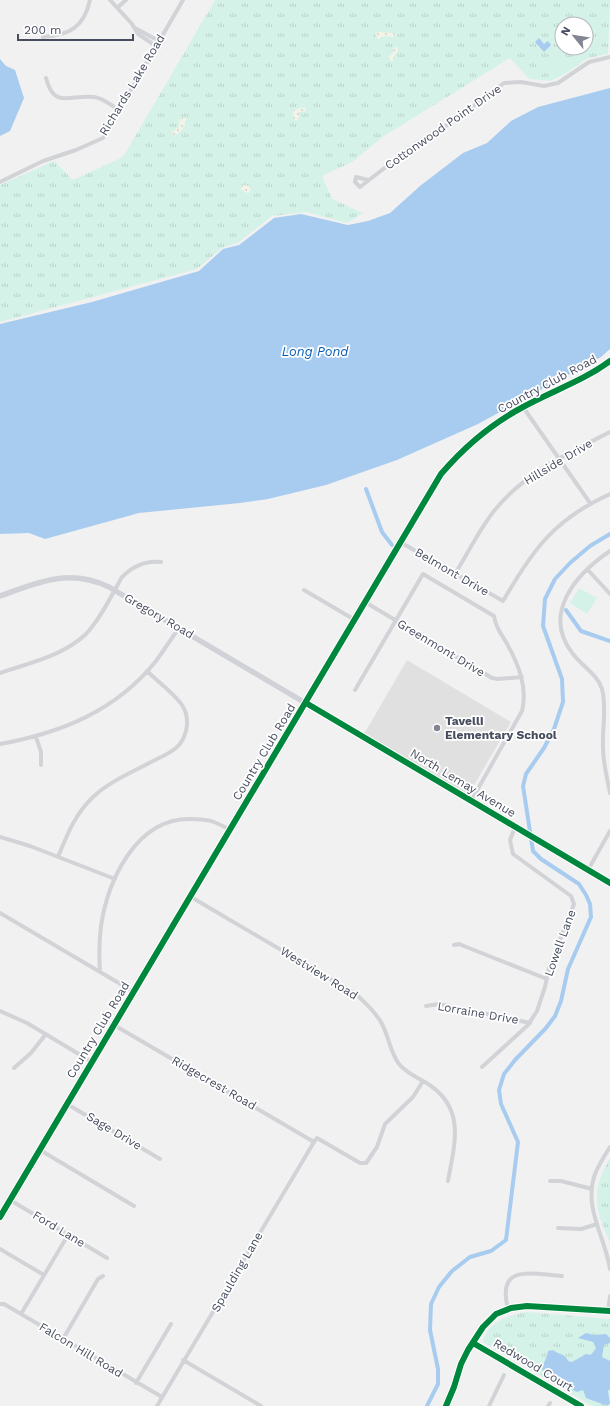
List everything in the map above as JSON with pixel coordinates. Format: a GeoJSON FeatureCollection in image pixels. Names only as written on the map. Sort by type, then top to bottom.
{"type":"FeatureCollection","features":[{"type":"Feature","properties":{"kind":"street"},"geometry":{"type":"LineString","coordinates":[[43,37],[60,35],[77,26],[85,16],[90,0]]}},
{"type":"Feature","properties":{"kind":"street"},"geometry":{"type":"LineString","coordinates":[[110,0],[118,7],[138,34],[156,46]]}},
{"type":"Feature","properties":{"kind":"street"},"geometry":{"type":"LineString","coordinates":[[118,7],[126,0]]}},
{"type":"Feature","properties":{"kind":"street","name":"Richards Lake Road"},"geometry":{"type":"LineString","coordinates":[[0,182],[43,161],[76,150],[103,138],[183,0]]}},
{"type":"Feature","properties":{"kind":"street"},"geometry":{"type":"LineString","coordinates":[[135,28],[159,41]]}},
{"type":"Feature","properties":{"kind":"street","name":"Cottonwood Point Drive"},"geometry":{"type":"LineString","coordinates":[[368,180],[418,142],[449,124],[504,83],[521,82],[544,86],[558,83],[589,62],[610,57]]}},
{"type":"Feature","properties":{"kind":"street"},"geometry":{"type":"LineString","coordinates":[[46,78],[50,90],[60,98],[69,99],[93,97],[103,100],[119,110]]}},
{"type":"Feature","properties":{"kind":"street","name":"Country Club Road"},"geometry":{"type":"LineString","coordinates":[[0,1217],[434,485],[452,462],[484,432],[523,407],[589,375],[610,362]]}},
{"type":"Feature","properties":{"kind":"street"},"geometry":{"type":"LineString","coordinates":[[523,407],[590,503],[610,494]]}},
{"type":"Feature","properties":{"kind":"street","name":"Hillside Drive"},"geometry":{"type":"LineString","coordinates":[[456,574],[489,518],[506,497],[521,484],[559,458],[610,432]]}},
{"type":"Feature","properties":{"kind":"street","name":"Belmont Drive"},"geometry":{"type":"LineString","coordinates":[[400,542],[503,601],[527,562],[546,537],[569,516],[590,503]]}},
{"type":"Feature","properties":{"kind":"street"},"geometry":{"type":"LineString","coordinates":[[610,551],[573,584],[562,607],[561,625],[566,643],[571,652],[596,678],[602,689],[603,749],[610,793]]}},
{"type":"Feature","properties":{"kind":"street"},"geometry":{"type":"LineString","coordinates":[[0,673],[53,654],[74,644],[95,623],[122,577],[135,566],[152,561],[161,562]]}},
{"type":"Feature","properties":{"kind":"street"},"geometry":{"type":"LineString","coordinates":[[588,570],[610,594]]}},
{"type":"Feature","properties":{"kind":"street"},"geometry":{"type":"LineString","coordinates":[[355,690],[423,574],[494,616],[495,622],[522,677],[525,690],[522,711],[471,800]]}},
{"type":"Feature","properties":{"kind":"street","name":"Gregory Road"},"geometry":{"type":"LineString","coordinates":[[0,596],[52,578],[80,577],[94,581],[114,590],[306,703]]}},
{"type":"Feature","properties":{"kind":"street"},"geometry":{"type":"LineString","coordinates":[[304,590],[355,620]]}},
{"type":"Feature","properties":{"kind":"street","name":"Greenmont Drive"},"geometry":{"type":"LineString","coordinates":[[365,602],[492,678],[522,677]]}},
{"type":"Feature","properties":{"kind":"street"},"geometry":{"type":"LineString","coordinates":[[0,744],[36,737],[67,727],[109,705],[136,683],[147,671],[156,661],[179,628]]}},
{"type":"Feature","properties":{"kind":"street"},"geometry":{"type":"LineString","coordinates":[[58,857],[80,810],[94,796],[110,784],[165,755],[178,746],[184,736],[187,718],[181,704],[147,671]]}},
{"type":"Feature","properties":{"kind":"street","name":"North Lemay Avenue"},"geometry":{"type":"LineString","coordinates":[[306,703],[610,883]]}},
{"type":"Feature","properties":{"kind":"street"},"geometry":{"type":"LineString","coordinates":[[36,737],[41,752],[41,765]]}},
{"type":"Feature","properties":{"kind":"street"},"geometry":{"type":"LineString","coordinates":[[100,972],[101,925],[107,901],[115,879],[134,847],[141,839],[159,826],[184,819],[204,819],[230,830]]}},
{"type":"Feature","properties":{"kind":"street","name":"Lowell Lane"},"geometry":{"type":"LineString","coordinates":[[482,1066],[530,1023],[537,1011],[549,968],[574,904],[571,896],[513,854],[510,844],[515,827]]}},
{"type":"Feature","properties":{"kind":"street"},"geometry":{"type":"LineString","coordinates":[[588,870],[608,840],[610,831]]}},
{"type":"Feature","properties":{"kind":"street"},"geometry":{"type":"LineString","coordinates":[[0,837],[115,879]]}},
{"type":"Feature","properties":{"kind":"street","name":"Westview Road"},"geometry":{"type":"LineString","coordinates":[[191,897],[356,994],[378,1018],[393,1055],[399,1064],[443,1097],[451,1110],[455,1123],[455,1141],[448,1181]]}},
{"type":"Feature","properties":{"kind":"street"},"geometry":{"type":"LineString","coordinates":[[0,913],[134,992]]}},
{"type":"Feature","properties":{"kind":"street"},"geometry":{"type":"LineString","coordinates":[[454,946],[459,944],[547,979]]}},
{"type":"Feature","properties":{"kind":"street","name":"Lorraine Drive"},"geometry":{"type":"LineString","coordinates":[[426,1006],[439,1004],[530,1023]]}},
{"type":"Feature","properties":{"kind":"street"},"geometry":{"type":"LineString","coordinates":[[0,1011],[46,1034],[92,1062]]}},
{"type":"Feature","properties":{"kind":"street","name":"Ridgecrest Road"},"geometry":{"type":"LineString","coordinates":[[114,1025],[314,1142]]}},
{"type":"Feature","properties":{"kind":"street"},"geometry":{"type":"LineString","coordinates":[[14,1068],[31,1053],[46,1034]]}},
{"type":"Feature","properties":{"kind":"street","name":"Spaulding Lane"},"geometry":{"type":"LineString","coordinates":[[157,1406],[183,1360],[210,1318],[317,1138],[360,1162],[366,1163],[376,1147],[385,1124],[413,1097],[423,1081]]}},
{"type":"Feature","properties":{"kind":"street","name":"Sage Drive"},"geometry":{"type":"LineString","coordinates":[[67,1104],[160,1159]]}},
{"type":"Feature","properties":{"kind":"street"},"geometry":{"type":"LineString","coordinates":[[610,1147],[597,1168],[592,1189],[592,1206],[606,1249],[610,1269]]}},
{"type":"Feature","properties":{"kind":"street"},"geometry":{"type":"LineString","coordinates":[[40,1150],[134,1206]]}},
{"type":"Feature","properties":{"kind":"street"},"geometry":{"type":"LineString","coordinates":[[550,1181],[561,1181],[592,1189]]}},
{"type":"Feature","properties":{"kind":"street","name":"Ford Lane"},"geometry":{"type":"LineString","coordinates":[[10,1200],[107,1258]]}},
{"type":"Feature","properties":{"kind":"street"},"geometry":{"type":"LineString","coordinates":[[558,1228],[581,1229],[597,1224]]}},
{"type":"Feature","properties":{"kind":"street"},"geometry":{"type":"LineString","coordinates":[[21,1314],[68,1235]]}},
{"type":"Feature","properties":{"kind":"street"},"geometry":{"type":"LineString","coordinates":[[0,1249],[44,1275]]}},
{"type":"Feature","properties":{"kind":"street"},"geometry":{"type":"LineString","coordinates":[[508,1309],[504,1290],[512,1277],[523,1274],[562,1276]]}},
{"type":"Feature","properties":{"kind":"street"},"geometry":{"type":"LineString","coordinates":[[63,1339],[98,1279],[104,1276]]}},
{"type":"Feature","properties":{"kind":"street"},"geometry":{"type":"LineString","coordinates":[[448,1405],[461,1364],[486,1322],[508,1309],[527,1306],[609,1311],[610,1296]]}},
{"type":"Feature","properties":{"kind":"street","name":"Falcon Hill Road"},"geometry":{"type":"LineString","coordinates":[[0,1304],[4,1304],[162,1397]]}},
{"type":"Feature","properties":{"kind":"street"},"geometry":{"type":"LineString","coordinates":[[136,1383],[171,1324]]}},
{"type":"Feature","properties":{"kind":"street","name":"Redwood Court"},"geometry":{"type":"LineString","coordinates":[[473,1343],[581,1406]]}},
{"type":"Feature","properties":{"kind":"street"},"geometry":{"type":"LineString","coordinates":[[183,1360],[261,1406]]}},
{"type":"Feature","properties":{"kind":"street"},"geometry":{"type":"LineString","coordinates":[[489,1406],[504,1375]]}},
{"type":"Feature","properties":{"kind":"shaded area","name":"Tavelli Elementary School"},"geometry":{"type":"Polygon","coordinates":[[[407,660],[511,722],[467,797],[364,734],[407,660]]]}},
{"type":"Feature","properties":{"kind":"green space"},"geometry":{"type":"Polygon","coordinates":[[[215,0],[610,0],[608,54],[588,58],[565,74],[550,81],[529,79],[510,58],[384,136],[352,162],[322,176],[332,199],[363,213],[347,223],[306,212],[272,216],[239,242],[222,248],[197,269],[0,322],[0,185],[54,161],[73,180],[123,157],[215,0]]]}},
{"type":"Feature","properties":{"kind":"green space"},"geometry":{"type":"Polygon","coordinates":[[[554,51],[554,56],[561,56],[569,65],[554,79],[547,71],[537,78],[531,71],[554,51]]]}},
{"type":"Feature","properties":{"kind":"green space"},"geometry":{"type":"Polygon","coordinates":[[[579,588],[597,598],[587,614],[570,603],[579,588]]]}},
{"type":"Feature","properties":{"kind":"green space"},"geometry":{"type":"Polygon","coordinates":[[[610,1158],[610,1243],[598,1210],[597,1191],[599,1181],[610,1158]]]}},
{"type":"Feature","properties":{"kind":"green space"},"geometry":{"type":"Polygon","coordinates":[[[527,1312],[610,1319],[610,1406],[592,1406],[483,1341],[490,1328],[500,1320],[527,1312]]]}},
{"type":"Feature","properties":{"kind":"sand"},"geometry":{"type":"Polygon","coordinates":[[[379,32],[395,34],[393,37],[386,36],[378,39],[375,34],[379,32]]]}},
{"type":"Feature","properties":{"kind":"sand"},"geometry":{"type":"Polygon","coordinates":[[[397,47],[397,53],[395,54],[393,61],[390,61],[389,56],[394,52],[393,48],[397,47]]]}},
{"type":"Feature","properties":{"kind":"sand"},"geometry":{"type":"Polygon","coordinates":[[[305,107],[306,111],[299,112],[297,121],[293,119],[294,110],[305,107]]]}},
{"type":"Feature","properties":{"kind":"sand"},"geometry":{"type":"Polygon","coordinates":[[[182,117],[186,118],[184,126],[173,136],[172,132],[179,127],[179,122],[182,117]]]}},
{"type":"Feature","properties":{"kind":"sand"},"geometry":{"type":"Polygon","coordinates":[[[242,185],[251,186],[250,192],[246,193],[241,189],[242,185]]]}},
{"type":"Feature","properties":{"kind":"water"},"geometry":{"type":"Polygon","coordinates":[[[539,38],[544,44],[548,41],[551,45],[544,52],[535,42],[539,38]]]}},
{"type":"Feature","properties":{"kind":"water"},"geometry":{"type":"Polygon","coordinates":[[[0,59],[6,66],[15,70],[24,98],[10,131],[0,136],[0,59]]]}},
{"type":"Feature","properties":{"kind":"water","name":"Long Pond"},"geometry":{"type":"Polygon","coordinates":[[[610,88],[610,349],[601,357],[478,424],[397,460],[326,485],[268,499],[139,513],[45,539],[29,533],[0,534],[0,324],[92,302],[199,271],[223,249],[239,245],[274,218],[301,214],[348,225],[368,221],[390,213],[420,186],[463,153],[487,143],[511,121],[538,107],[610,88]]]}},
{"type":"Feature","properties":{"kind":"water"},"geometry":{"type":"Polygon","coordinates":[[[586,1333],[593,1335],[606,1334],[610,1338],[610,1343],[604,1345],[602,1357],[610,1361],[610,1389],[608,1391],[610,1404],[605,1405],[586,1398],[583,1390],[577,1392],[563,1385],[562,1379],[554,1377],[542,1370],[548,1351],[553,1350],[564,1355],[568,1361],[572,1362],[586,1354],[591,1355],[596,1348],[593,1342],[578,1338],[586,1333]]]}},
{"type":"Feature","properties":{"kind":"waterway"},"geometry":{"type":"LineString","coordinates":[[366,489],[382,532],[392,545]]}},
{"type":"Feature","properties":{"kind":"waterway"},"geometry":{"type":"LineString","coordinates":[[427,1406],[438,1384],[438,1369],[430,1330],[431,1304],[439,1287],[452,1271],[470,1257],[491,1251],[506,1240],[518,1142],[501,1104],[499,1090],[504,1074],[555,1016],[561,1001],[568,969],[591,917],[590,904],[579,884],[541,859],[533,851],[523,786],[526,774],[544,748],[554,729],[563,702],[562,679],[543,626],[545,599],[555,579],[570,563],[590,546],[610,534]]}},
{"type":"Feature","properties":{"kind":"waterway"},"geometry":{"type":"LineString","coordinates":[[566,610],[581,631],[610,641]]}},
{"type":"Feature","properties":{"kind":"cycle path"},"geometry":{"type":"LineString","coordinates":[[0,1217],[441,474],[459,454],[489,428],[534,401],[567,386],[610,361]]}},
{"type":"Feature","properties":{"kind":"cycle path"},"geometry":{"type":"LineString","coordinates":[[306,703],[610,883]]}},
{"type":"Feature","properties":{"kind":"cycle path"},"geometry":{"type":"LineString","coordinates":[[446,1406],[461,1364],[468,1350],[483,1327],[496,1314],[511,1308],[527,1306],[610,1311]]}},
{"type":"Feature","properties":{"kind":"cycle path"},"geometry":{"type":"LineString","coordinates":[[473,1343],[581,1406]]}},
{"type":"Feature","properties":{"kind":"place","name":"Tavelli Elementary School"},"geometry":{"type":"Point","coordinates":[437,728]}}]}
